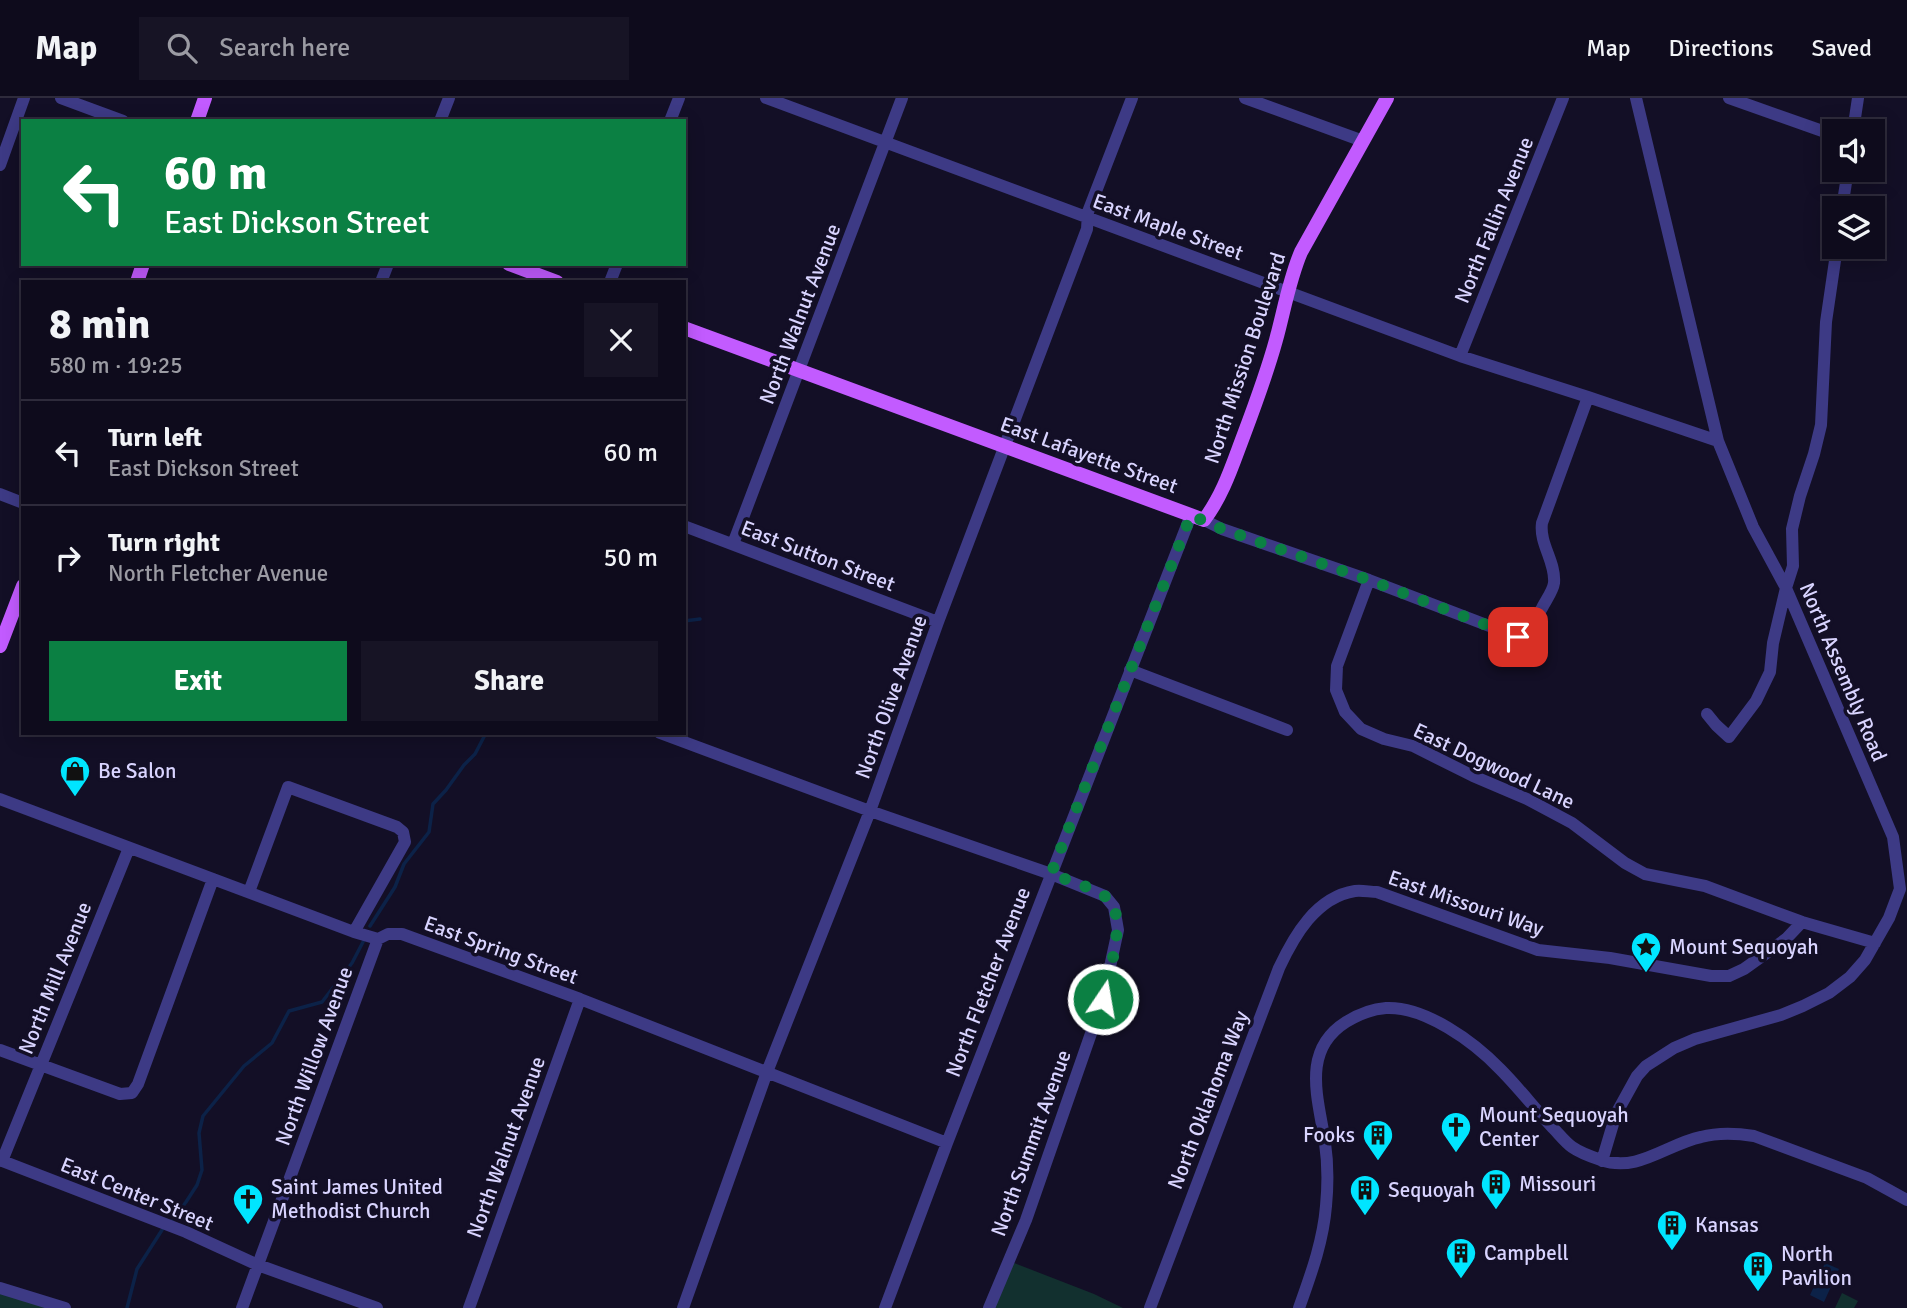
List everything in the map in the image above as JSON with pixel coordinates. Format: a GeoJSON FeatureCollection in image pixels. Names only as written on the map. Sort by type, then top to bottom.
{"type":"FeatureCollection","features":[{"type":"Feature","properties":{"kind":"main road"},"geometry":{"type":"LineString","coordinates":[[198,119],[205,98]]}},
{"type":"Feature","properties":{"kind":"main road","name":"North Mission Boulevard"},"geometry":{"type":"LineString","coordinates":[[1197,518],[1216,504],[1269,365],[1293,271],[1301,253],[1387,98]]}},
{"type":"Feature","properties":{"kind":"main road"},"geometry":{"type":"LineString","coordinates":[[514,266],[552,280]]}},
{"type":"Feature","properties":{"kind":"main road","name":"East Lafayette Street"},"geometry":{"type":"LineString","coordinates":[[686,329],[1197,518]]}},
{"type":"Feature","properties":{"kind":"main road"},"geometry":{"type":"LineString","coordinates":[[0,646],[21,591]]}},
{"type":"Feature","properties":{"kind":"street"},"geometry":{"type":"LineString","coordinates":[[0,165],[24,98]]}},
{"type":"Feature","properties":{"kind":"street"},"geometry":{"type":"LineString","coordinates":[[61,98],[117,119]]}},
{"type":"Feature","properties":{"kind":"street"},"geometry":{"type":"LineString","coordinates":[[441,119],[449,98]]}},
{"type":"Feature","properties":{"kind":"street"},"geometry":{"type":"LineString","coordinates":[[671,119],[679,98]]}},
{"type":"Feature","properties":{"kind":"street","name":"East Maple Street"},"geometry":{"type":"LineString","coordinates":[[766,98],[1460,356],[1718,441]]}},
{"type":"Feature","properties":{"kind":"street","name":"North Walnut Avenue"},"geometry":{"type":"LineString","coordinates":[[733,544],[902,98]]}},
{"type":"Feature","properties":{"kind":"street","name":"North Olive Avenue"},"geometry":{"type":"LineString","coordinates":[[683,1308],[767,1072],[870,811],[938,622],[1087,229],[1088,212],[1132,98]]}},
{"type":"Feature","properties":{"kind":"street"},"geometry":{"type":"LineString","coordinates":[[1245,98],[1363,141]]}},
{"type":"Feature","properties":{"kind":"street","name":"North Fallin Avenue"},"geometry":{"type":"LineString","coordinates":[[1460,356],[1563,98]]}},
{"type":"Feature","properties":{"kind":"street","name":"North Assembly Road"},"geometry":{"type":"LineString","coordinates":[[1602,1161],[1616,1114],[1637,1076],[1646,1066],[1674,1048],[1695,1039],[1781,1015],[1829,993],[1850,977],[1865,960],[1905,891],[1894,837],[1786,588],[1753,527],[1718,441],[1636,98]]}},
{"type":"Feature","properties":{"kind":"street"},"geometry":{"type":"LineString","coordinates":[[1729,98],[1822,131]]}},
{"type":"Feature","properties":{"kind":"street"},"geometry":{"type":"LineString","coordinates":[[1855,119],[1858,98]]}},
{"type":"Feature","properties":{"kind":"street"},"geometry":{"type":"LineString","coordinates":[[1707,714],[1729,737],[1756,701],[1770,672],[1773,643],[1793,566],[1792,529],[1821,425],[1826,322],[1835,259]]}},
{"type":"Feature","properties":{"kind":"street","name":"East Lafayette Street"},"geometry":{"type":"LineString","coordinates":[[1197,518],[1518,637],[1529,630],[1554,585],[1552,566],[1541,530],[1542,523],[1588,397]]}},
{"type":"Feature","properties":{"kind":"street"},"geometry":{"type":"LineString","coordinates":[[0,494],[21,502]]}},
{"type":"Feature","properties":{"kind":"street","name":"North Fletcher Avenue"},"geometry":{"type":"LineString","coordinates":[[885,1308],[1130,670],[1197,518]]}},
{"type":"Feature","properties":{"kind":"street","name":"East Sutton Street"},"geometry":{"type":"LineString","coordinates":[[686,527],[938,622]]}},
{"type":"Feature","properties":{"kind":"street","name":"East Dogwood Lane"},"geometry":{"type":"LineString","coordinates":[[1369,580],[1337,666],[1336,690],[1345,712],[1361,729],[1384,739],[1413,746],[1527,799],[1572,823],[1644,874],[1705,886],[1802,922],[1875,943]]}},
{"type":"Feature","properties":{"kind":"street"},"geometry":{"type":"LineString","coordinates":[[1130,670],[1287,730]]}},
{"type":"Feature","properties":{"kind":"street"},"geometry":{"type":"LineString","coordinates":[[665,735],[870,811],[1051,874]]}},
{"type":"Feature","properties":{"kind":"street"},"geometry":{"type":"LineString","coordinates":[[249,892],[288,786],[397,827],[403,832],[405,842],[354,932]]}},
{"type":"Feature","properties":{"kind":"street","name":"East Spring Street"},"geometry":{"type":"LineString","coordinates":[[0,799],[354,932],[378,939],[387,934],[402,934],[580,999],[947,1143]]}},
{"type":"Feature","properties":{"kind":"street","name":"North Mill Avenue"},"geometry":{"type":"LineString","coordinates":[[1,1161],[129,848]]}},
{"type":"Feature","properties":{"kind":"street","name":"North Summit Avenue"},"geometry":{"type":"LineString","coordinates":[[989,1308],[1026,1220],[1103,999],[1118,930],[1114,907],[1105,896],[1051,874]]}},
{"type":"Feature","properties":{"kind":"street"},"geometry":{"type":"LineString","coordinates":[[0,1050],[120,1094],[132,1093],[138,1084],[213,879]]}},
{"type":"Feature","properties":{"kind":"street","name":"East Missouri Way"},"geometry":{"type":"LineString","coordinates":[[1314,912],[1333,899],[1354,891],[1377,892],[1538,950],[1610,958],[1711,976],[1729,976],[1744,969],[1786,939],[1802,922]]}},
{"type":"Feature","properties":{"kind":"street","name":"North Oklahoma Way"},"geometry":{"type":"LineString","coordinates":[[1150,1308],[1279,968],[1290,945],[1314,912]]}},
{"type":"Feature","properties":{"kind":"street","name":"North Willow Avenue"},"geometry":{"type":"LineString","coordinates":[[242,1308],[378,939]]}},
{"type":"Feature","properties":{"kind":"street","name":"North Walnut Avenue"},"geometry":{"type":"LineString","coordinates":[[469,1308],[580,999]]}},
{"type":"Feature","properties":{"kind":"street"},"geometry":{"type":"LineString","coordinates":[[1299,1308],[1318,1252],[1326,1207],[1327,1164],[1315,1087],[1317,1066],[1321,1050],[1330,1035],[1357,1015],[1372,1010],[1398,1008],[1415,1012],[1462,1037],[1499,1068],[1571,1147],[1602,1161],[1640,1161],[1699,1137],[1738,1134],[1754,1136],[1867,1178],[1905,1200]]}},
{"type":"Feature","properties":{"kind":"street","name":"East Center Street"},"geometry":{"type":"LineString","coordinates":[[1,1161],[186,1232],[257,1265],[377,1308]]}},
{"type":"Feature","properties":{"kind":"street"},"geometry":{"type":"LineString","coordinates":[[0,1288],[65,1308]]}},
{"type":"Feature","properties":{"kind":"green space"},"geometry":{"type":"Polygon","coordinates":[[[1009,1261],[1094,1294],[1123,1308],[989,1308],[1009,1261]]]}},
{"type":"Feature","properties":{"kind":"green space"},"geometry":{"type":"Polygon","coordinates":[[[0,1288],[65,1308],[0,1308],[0,1288]]]}},
{"type":"Feature","properties":{"kind":"green space"},"geometry":{"type":"Polygon","coordinates":[[[1842,1293],[1858,1301],[1854,1308],[1835,1308],[1842,1293]]]}},
{"type":"Feature","properties":{"kind":"water"},"geometry":{"type":"Polygon","coordinates":[[[1825,1263],[1839,1269],[1824,1302],[1810,1295],[1825,1263]]]}},
{"type":"Feature","properties":{"kind":"waterway"},"geometry":{"type":"LineString","coordinates":[[686,621],[700,619]]}},
{"type":"Feature","properties":{"kind":"waterway"},"geometry":{"type":"LineString","coordinates":[[370,926],[395,887],[404,864],[429,832],[433,804],[475,754],[485,735]]}},
{"type":"Feature","properties":{"kind":"waterway"},"geometry":{"type":"LineString","coordinates":[[173,1219],[197,1185],[202,1170],[199,1133],[203,1116],[244,1066],[272,1043],[289,1011],[322,1002],[352,963],[363,942]]}},
{"type":"Feature","properties":{"kind":"waterway"},"geometry":{"type":"LineString","coordinates":[[127,1308],[137,1269],[162,1230]]}},
{"type":"Feature","properties":{"kind":"place","name":"Be Salon"},"geometry":{"type":"Point","coordinates":[75,798]}},
{"type":"Feature","properties":{"kind":"place","name":"Mount Sequoyah"},"geometry":{"type":"Point","coordinates":[1646,974]}},
{"type":"Feature","properties":{"kind":"place","name":"Mount Sequoyah Center"},"geometry":{"type":"Point","coordinates":[1456,1154]}},
{"type":"Feature","properties":{"kind":"place","name":"Fooks"},"geometry":{"type":"Point","coordinates":[1378,1162]}},
{"type":"Feature","properties":{"kind":"place","name":"Missouri"},"geometry":{"type":"Point","coordinates":[1496,1211]}},
{"type":"Feature","properties":{"kind":"place","name":"Sequoyah"},"geometry":{"type":"Point","coordinates":[1365,1217]}},
{"type":"Feature","properties":{"kind":"place","name":"Saint James United Methodist Church"},"geometry":{"type":"Point","coordinates":[248,1226]}},
{"type":"Feature","properties":{"kind":"place","name":"Kansas"},"geometry":{"type":"Point","coordinates":[1672,1252]}},
{"type":"Feature","properties":{"kind":"place","name":"Campbell"},"geometry":{"type":"Point","coordinates":[1461,1280]}},
{"type":"Feature","properties":{"kind":"place","name":"North Pavilion"},"geometry":{"type":"Point","coordinates":[1758,1293]}},
{"type":"Feature","properties":{"kind":"route"},"geometry":{"type":"LineString","coordinates":[[1103,999],[1118,930],[1114,907],[1105,896],[1051,874],[1191,515],[1222,529],[1369,580],[1518,637]]}}]}
